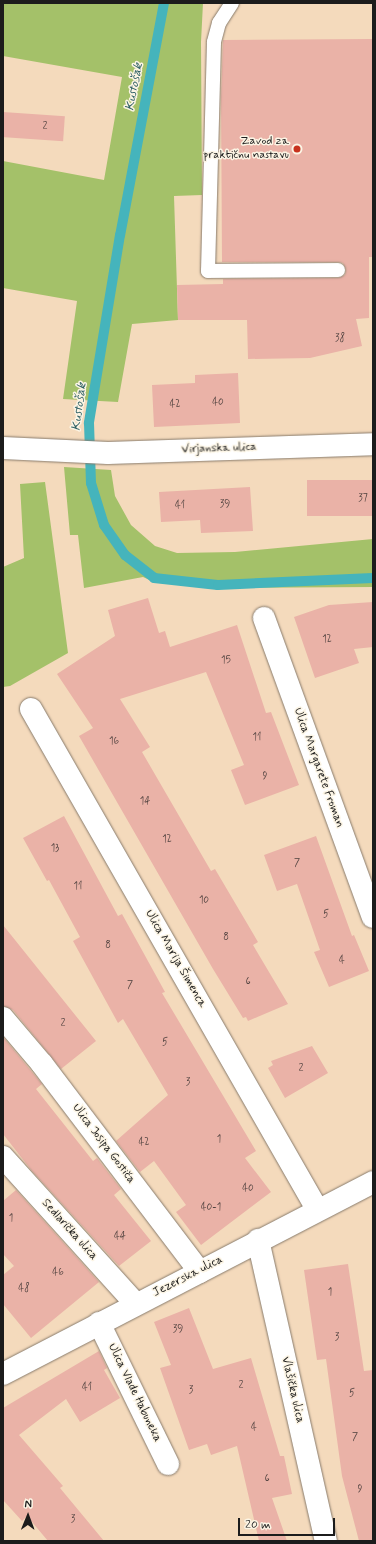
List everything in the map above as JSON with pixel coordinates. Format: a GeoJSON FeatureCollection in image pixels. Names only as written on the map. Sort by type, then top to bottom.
{"type":"FeatureCollection","features":[{"type":"Feature","properties":{"kind":"street","name":"Virjanska ulica"},"geometry":{"type":"LineString","coordinates":[[3,448],[108,453],[373,444]]}},
{"type":"Feature","properties":{"kind":"street","name":"Ulica Margarete Froman"},"geometry":{"type":"LineString","coordinates":[[264,618],[373,917]]}},
{"type":"Feature","properties":{"kind":"street","name":"Ulica Marija Šimenca"},"geometry":{"type":"LineString","coordinates":[[32,709],[318,1210]]}},
{"type":"Feature","properties":{"kind":"street","name":"Ulica Josipa Gostiča"},"geometry":{"type":"LineString","coordinates":[[3,1018],[42,1064],[200,1272]]}},
{"type":"Feature","properties":{"kind":"street","name":"Sedlarička ulica"},"geometry":{"type":"LineString","coordinates":[[3,1157],[135,1303]]}},
{"type":"Feature","properties":{"kind":"street","name":"Jezerska ulica"},"geometry":{"type":"LineString","coordinates":[[3,1374],[135,1303],[200,1272],[258,1240],[373,1182]]}},
{"type":"Feature","properties":{"kind":"street","name":"Vlašička ulica"},"geometry":{"type":"LineString","coordinates":[[258,1240],[326,1541]]}},
{"type":"Feature","properties":{"kind":"street","name":"Ulica Vlade Habuneka"},"geometry":{"type":"LineString","coordinates":[[99,1322],[168,1464]]}},
{"type":"Feature","properties":{"kind":"lane"},"geometry":{"type":"LineString","coordinates":[[232,3],[219,23],[214,42],[208,271],[338,270]]}},
{"type":"Feature","properties":{"kind":"green space"},"geometry":{"type":"Polygon","coordinates":[[[3,3],[203,3],[201,42],[202,195],[174,196],[178,320],[132,324],[118,402],[63,399],[77,301],[3,288],[3,161],[104,180],[122,77],[3,56],[3,3]]]}},
{"type":"Feature","properties":{"kind":"green space"},"geometry":{"type":"Polygon","coordinates":[[[64,467],[111,470],[115,496],[131,525],[155,546],[177,553],[235,552],[373,539],[373,587],[218,588],[154,582],[143,577],[84,588],[78,535],[70,535],[64,467]]]}},
{"type":"Feature","properties":{"kind":"green space"},"geometry":{"type":"Polygon","coordinates":[[[45,482],[68,653],[10,686],[3,687],[3,567],[24,558],[20,484],[45,482]]]}},
{"type":"Feature","properties":{"kind":"building","name":"Zavod za praktičnu nastavu"},"geometry":{"type":"Polygon","coordinates":[[[373,39],[373,257],[369,257],[369,318],[356,319],[362,346],[310,358],[248,359],[247,320],[178,320],[177,285],[223,284],[223,279],[338,278],[345,275],[346,270],[343,263],[338,262],[222,262],[221,97],[223,40],[373,39]]]}},
{"type":"Feature","properties":{"kind":"building"},"geometry":{"type":"Polygon","coordinates":[[[3,112],[65,116],[63,141],[3,137],[3,112]]]}},
{"type":"Feature","properties":{"kind":"building"},"geometry":{"type":"Polygon","coordinates":[[[238,373],[240,423],[154,427],[152,385],[195,383],[195,375],[238,373]]]}},
{"type":"Feature","properties":{"kind":"building"},"geometry":{"type":"Polygon","coordinates":[[[307,480],[373,480],[373,516],[307,516],[307,480]]]}},
{"type":"Feature","properties":{"kind":"building"},"geometry":{"type":"Polygon","coordinates":[[[250,487],[253,531],[201,533],[200,520],[161,522],[159,492],[250,487]]]}},
{"type":"Feature","properties":{"kind":"building"},"geometry":{"type":"Polygon","coordinates":[[[148,598],[159,633],[165,631],[170,647],[237,625],[266,713],[271,712],[299,785],[245,805],[231,770],[244,765],[206,672],[120,699],[150,747],[142,752],[211,871],[215,869],[258,942],[253,945],[288,1004],[248,1021],[246,1017],[243,1018],[213,969],[79,736],[93,728],[57,674],[115,636],[108,610],[148,598]]]}},
{"type":"Feature","properties":{"kind":"building"},"geometry":{"type":"Polygon","coordinates":[[[373,602],[373,647],[354,649],[359,663],[315,678],[294,617],[329,605],[373,602]]]}},
{"type":"Feature","properties":{"kind":"building"},"geometry":{"type":"Polygon","coordinates":[[[64,816],[118,916],[122,914],[165,992],[162,993],[256,1151],[245,1158],[271,1192],[201,1245],[176,1212],[186,1205],[154,1161],[140,1172],[116,1141],[168,1095],[123,1019],[118,1023],[73,941],[80,937],[49,880],[47,881],[23,838],[64,816]]]}},
{"type":"Feature","properties":{"kind":"building"},"geometry":{"type":"Polygon","coordinates":[[[316,836],[352,936],[354,935],[369,971],[329,987],[314,952],[320,950],[297,884],[277,891],[264,855],[316,836]]]}},
{"type":"Feature","properties":{"kind":"building"},"geometry":{"type":"Polygon","coordinates":[[[3,925],[96,1041],[61,1069],[13,1010],[3,1006],[3,925]]]}},
{"type":"Feature","properties":{"kind":"building"},"geometry":{"type":"Polygon","coordinates":[[[3,1037],[42,1084],[36,1089],[93,1161],[97,1158],[121,1189],[114,1195],[151,1241],[119,1266],[32,1171],[3,1134],[3,1037]]]}},
{"type":"Feature","properties":{"kind":"building"},"geometry":{"type":"Polygon","coordinates":[[[312,1046],[328,1073],[285,1098],[268,1068],[273,1065],[271,1061],[312,1046]]]}},
{"type":"Feature","properties":{"kind":"building"},"geometry":{"type":"Polygon","coordinates":[[[16,1190],[99,1282],[31,1338],[3,1304],[3,1275],[14,1266],[3,1254],[3,1201],[16,1190]]]}},
{"type":"Feature","properties":{"kind":"building"},"geometry":{"type":"Polygon","coordinates":[[[348,1264],[364,1371],[373,1370],[373,1541],[359,1541],[342,1476],[326,1359],[317,1360],[304,1270],[348,1264]]]}},
{"type":"Feature","properties":{"kind":"building"},"geometry":{"type":"Polygon","coordinates":[[[189,1308],[213,1369],[251,1358],[280,1456],[284,1456],[292,1494],[272,1498],[287,1541],[259,1541],[237,1446],[211,1455],[207,1444],[189,1450],[160,1368],[171,1365],[154,1322],[189,1308]]]}},
{"type":"Feature","properties":{"kind":"building"},"geometry":{"type":"Polygon","coordinates":[[[99,1351],[107,1368],[104,1370],[120,1398],[80,1422],[66,1399],[19,1435],[63,1486],[60,1488],[104,1541],[48,1541],[27,1516],[22,1521],[3,1500],[3,1408],[99,1351]]]}},
{"type":"Feature","properties":{"kind":"waterway","name":"Kustošak"},"geometry":{"type":"LineString","coordinates":[[164,3],[120,235],[89,423],[91,483],[104,525],[125,555],[154,578],[218,585],[373,578]]}},
{"type":"Feature","properties":{"kind":"place","name":"Zavod za praktičnu nastavu"},"geometry":{"type":"Point","coordinates":[297,149]}}]}
